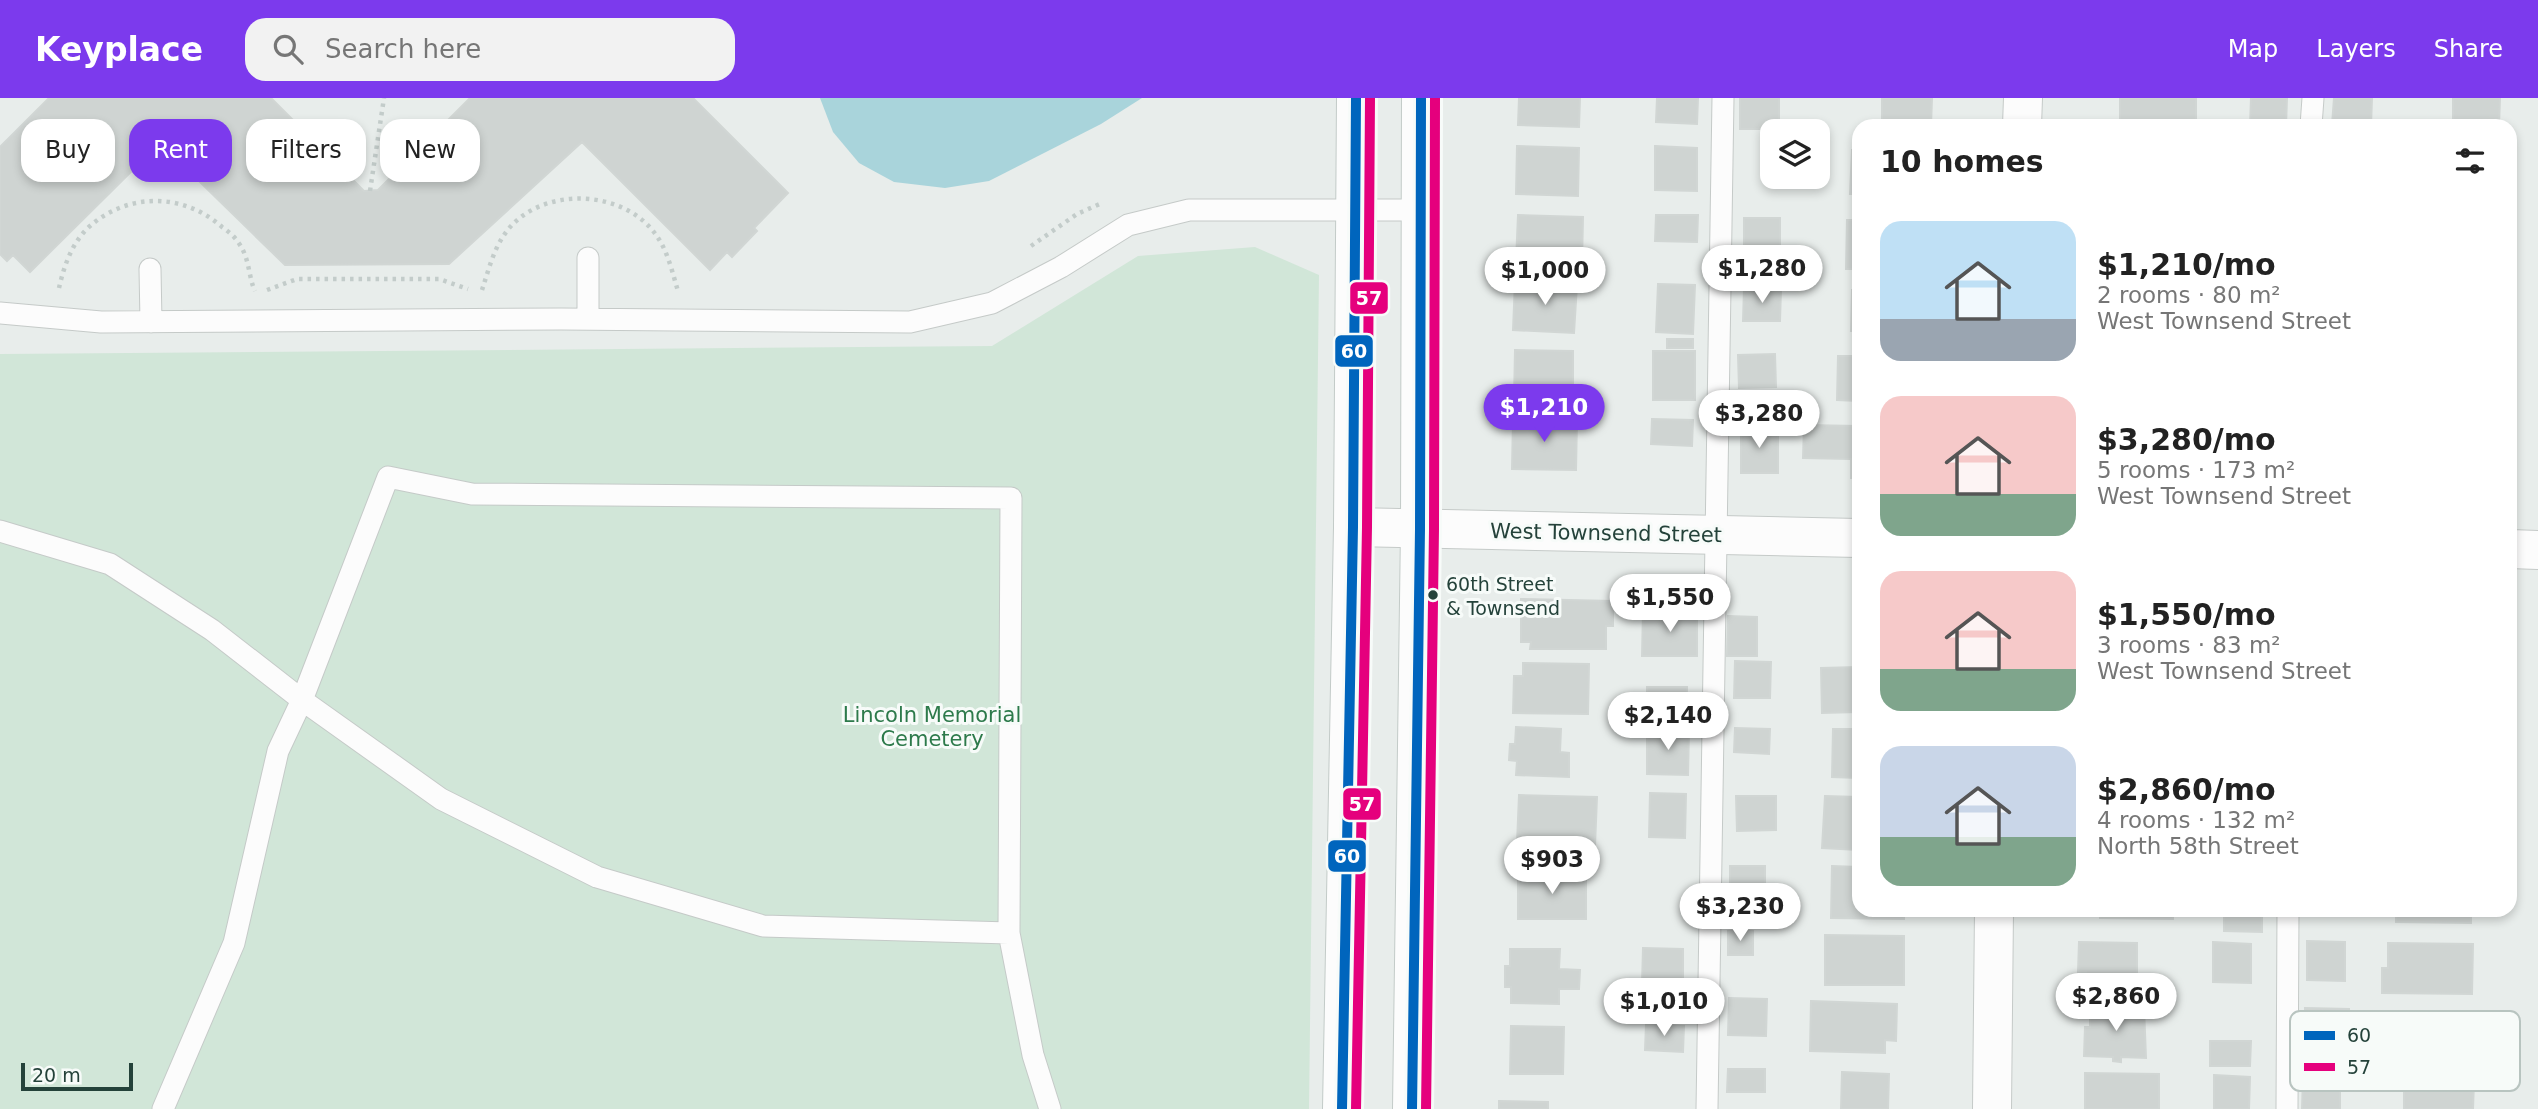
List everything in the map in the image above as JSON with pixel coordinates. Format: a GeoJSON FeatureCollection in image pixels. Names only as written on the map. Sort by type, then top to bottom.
{"type":"FeatureCollection","features":[{"type":"Feature","properties":{"kind":"main road"},"geometry":{"type":"LineString","coordinates":[[1342,1109],[1353,527],[1356,98]]}},
{"type":"Feature","properties":{"kind":"main road"},"geometry":{"type":"LineString","coordinates":[[1412,1109],[1420,529],[1421,98]]}},
{"type":"Feature","properties":{"kind":"main road"},"geometry":{"type":"LineString","coordinates":[[2022,119],[2023,98]]}},
{"type":"Feature","properties":{"kind":"main road","name":"West Townsend Street"},"geometry":{"type":"LineString","coordinates":[[1353,527],[1852,538]]}},
{"type":"Feature","properties":{"kind":"main road"},"geometry":{"type":"LineString","coordinates":[[2517,549],[2538,550]]}},
{"type":"Feature","properties":{"kind":"main road"},"geometry":{"type":"LineString","coordinates":[[1992,1109],[1994,917]]}},
{"type":"Feature","properties":{"kind":"lane"},"geometry":{"type":"LineString","coordinates":[[1707,1109],[1723,98]]}},
{"type":"Feature","properties":{"kind":"lane"},"geometry":{"type":"LineString","coordinates":[[2312,119],[2313,98]]}},
{"type":"Feature","properties":{"kind":"lane"},"geometry":{"type":"LineString","coordinates":[[0,313],[101,322],[588,319],[910,322],[992,303],[1061,267],[1128,225],[1189,210],[1420,210]]}},
{"type":"Feature","properties":{"kind":"lane"},"geometry":{"type":"LineString","coordinates":[[588,258],[588,319]]}},
{"type":"Feature","properties":{"kind":"lane"},"geometry":{"type":"LineString","coordinates":[[150,268],[150,322]]}},
{"type":"Feature","properties":{"kind":"lane"},"geometry":{"type":"LineString","coordinates":[[163,1109],[234,943],[278,751],[302,700],[388,477],[472,494],[1011,498],[1009,933],[1033,1055],[1050,1109]]}},
{"type":"Feature","properties":{"kind":"lane"},"geometry":{"type":"LineString","coordinates":[[0,531],[110,564],[212,630],[302,700],[441,799],[597,877],[763,926],[1009,933]]}},
{"type":"Feature","properties":{"kind":"lane"},"geometry":{"type":"LineString","coordinates":[[2287,1109],[2288,917]]}},
{"type":"Feature","properties":{"kind":"path"},"geometry":{"type":"LineString","coordinates":[[370,191],[384,98]]}},
{"type":"Feature","properties":{"kind":"path"},"geometry":{"type":"LineString","coordinates":[[58,294],[73,247],[88,228],[109,212],[131,204],[159,201],[187,204],[213,218],[237,240],[249,261],[254,291],[266,290],[297,279],[439,279],[481,293],[504,234],[527,212],[554,201],[581,197],[612,203],[640,219],[660,239],[679,293]]}},
{"type":"Feature","properties":{"kind":"path"},"geometry":{"type":"LineString","coordinates":[[1028,248],[1077,214],[1110,200]]}},
{"type":"Feature","properties":{"kind":"green space","name":"Lincoln Memorial Cemetery"},"geometry":{"type":"Polygon","coordinates":[[[1255,247],[1319,275],[1309,1109],[0,1109],[0,354],[992,346],[1138,256],[1255,247]]]}},
{"type":"Feature","properties":{"kind":"water"},"geometry":{"type":"Polygon","coordinates":[[[820,98],[1142,98],[1101,124],[989,181],[945,188],[894,182],[859,163],[833,132],[820,98]]]}},
{"type":"Feature","properties":{"kind":"building"},"geometry":{"type":"Polygon","coordinates":[[[49,98],[271,98],[292,119],[246,119],[246,182],[355,182],[364,191],[378,190],[386,182],[480,182],[480,119],[449,119],[470,98],[693,98],[788,193],[754,228],[757,231],[732,257],[727,252],[710,270],[582,142],[449,264],[285,265],[200,182],[232,182],[232,119],[129,119],[129,174],[30,272],[13,255],[7,261],[0,254],[0,147],[21,126],[21,182],[115,182],[115,119],[28,119],[49,98]]]}},
{"type":"Feature","properties":{"kind":"building"},"geometry":{"type":"Polygon","coordinates":[[[1519,98],[1580,98],[1579,127],[1518,125],[1519,98]]]}},
{"type":"Feature","properties":{"kind":"building"},"geometry":{"type":"Polygon","coordinates":[[[1657,98],[1698,98],[1697,124],[1656,122],[1657,98]]]}},
{"type":"Feature","properties":{"kind":"building"},"geometry":{"type":"Polygon","coordinates":[[[1740,98],[1779,98],[1779,119],[1760,119],[1760,129],[1740,129],[1740,98]]]}},
{"type":"Feature","properties":{"kind":"building"},"geometry":{"type":"Polygon","coordinates":[[[1882,98],[1932,98],[1931,119],[1882,119],[1882,98]]]}},
{"type":"Feature","properties":{"kind":"building"},"geometry":{"type":"Polygon","coordinates":[[[2120,98],[2196,98],[2196,119],[2120,119],[2120,98]]]}},
{"type":"Feature","properties":{"kind":"building"},"geometry":{"type":"Polygon","coordinates":[[[2251,98],[2287,98],[2286,119],[2250,119],[2251,98]]]}},
{"type":"Feature","properties":{"kind":"building"},"geometry":{"type":"Polygon","coordinates":[[[2334,98],[2372,98],[2371,119],[2332,119],[2334,98]]]}},
{"type":"Feature","properties":{"kind":"building"},"geometry":{"type":"Polygon","coordinates":[[[2453,98],[2500,98],[2499,119],[2453,119],[2453,98]]]}},
{"type":"Feature","properties":{"kind":"building"},"geometry":{"type":"Polygon","coordinates":[[[1517,146],[1579,148],[1578,196],[1516,194],[1517,146]]]}},
{"type":"Feature","properties":{"kind":"building"},"geometry":{"type":"Polygon","coordinates":[[[1655,146],[1697,148],[1697,191],[1655,190],[1655,146]]]}},
{"type":"Feature","properties":{"kind":"building"},"geometry":{"type":"Polygon","coordinates":[[[1852,150],[1852,194],[1850,194],[1852,150]]]}},
{"type":"Feature","properties":{"kind":"building"},"geometry":{"type":"Polygon","coordinates":[[[1518,215],[1583,217],[1582,263],[1516,262],[1518,215]]]}},
{"type":"Feature","properties":{"kind":"building"},"geometry":{"type":"Polygon","coordinates":[[[1656,215],[1698,215],[1697,242],[1655,241],[1656,215]]]}},
{"type":"Feature","properties":{"kind":"building"},"geometry":{"type":"Polygon","coordinates":[[[1744,218],[1780,218],[1780,252],[1744,252],[1744,218]]]}},
{"type":"Feature","properties":{"kind":"building"},"geometry":{"type":"Polygon","coordinates":[[[1847,220],[1852,220],[1852,269],[1846,269],[1847,220]]]}},
{"type":"Feature","properties":{"kind":"building"},"geometry":{"type":"Polygon","coordinates":[[[1515,282],[1577,285],[1574,333],[1513,330],[1515,282]]]}},
{"type":"Feature","properties":{"kind":"building"},"geometry":{"type":"Polygon","coordinates":[[[1658,284],[1695,285],[1693,334],[1656,332],[1658,284]]]}},
{"type":"Feature","properties":{"kind":"building"},"geometry":{"type":"Polygon","coordinates":[[[1744,288],[1781,289],[1780,321],[1743,321],[1744,288]]]}},
{"type":"Feature","properties":{"kind":"building"},"geometry":{"type":"Polygon","coordinates":[[[1667,339],[1693,339],[1693,348],[1667,348],[1667,339]]]}},
{"type":"Feature","properties":{"kind":"building"},"geometry":{"type":"Polygon","coordinates":[[[1515,350],[1573,351],[1573,399],[1514,399],[1515,350]]]}},
{"type":"Feature","properties":{"kind":"building"},"geometry":{"type":"Polygon","coordinates":[[[1653,351],[1695,351],[1695,400],[1653,400],[1653,351]]]}},
{"type":"Feature","properties":{"kind":"building"},"geometry":{"type":"Polygon","coordinates":[[[1775,354],[1776,387],[1739,388],[1738,355],[1775,354]]]}},
{"type":"Feature","properties":{"kind":"building"},"geometry":{"type":"Polygon","coordinates":[[[1838,356],[1852,356],[1852,401],[1837,400],[1838,356]]]}},
{"type":"Feature","properties":{"kind":"building"},"geometry":{"type":"Polygon","coordinates":[[[1513,419],[1577,420],[1576,470],[1512,469],[1513,419]]]}},
{"type":"Feature","properties":{"kind":"building"},"geometry":{"type":"Polygon","coordinates":[[[1652,419],[1693,420],[1692,446],[1651,444],[1652,419]]]}},
{"type":"Feature","properties":{"kind":"building"},"geometry":{"type":"Polygon","coordinates":[[[1804,425],[1852,426],[1852,478],[1851,459],[1803,458],[1804,425]]]}},
{"type":"Feature","properties":{"kind":"building"},"geometry":{"type":"Polygon","coordinates":[[[1741,427],[1778,427],[1778,473],[1741,473],[1741,427]]]}},
{"type":"Feature","properties":{"kind":"building"},"geometry":{"type":"Polygon","coordinates":[[[1521,599],[1613,601],[1613,626],[1606,626],[1606,649],[1530,649],[1531,642],[1521,642],[1521,599]]]}},
{"type":"Feature","properties":{"kind":"building"},"geometry":{"type":"Polygon","coordinates":[[[1643,611],[1697,612],[1697,656],[1642,656],[1643,611]]]}},
{"type":"Feature","properties":{"kind":"building"},"geometry":{"type":"Polygon","coordinates":[[[1728,616],[1757,617],[1757,656],[1727,656],[1728,616]]]}},
{"type":"Feature","properties":{"kind":"building"},"geometry":{"type":"Polygon","coordinates":[[[1735,661],[1771,662],[1770,698],[1734,698],[1735,661]]]}},
{"type":"Feature","properties":{"kind":"building"},"geometry":{"type":"Polygon","coordinates":[[[1523,663],[1589,664],[1588,714],[1513,713],[1514,676],[1523,676],[1523,663]]]}},
{"type":"Feature","properties":{"kind":"building"},"geometry":{"type":"Polygon","coordinates":[[[1852,667],[1852,712],[1822,713],[1821,668],[1852,667]]]}},
{"type":"Feature","properties":{"kind":"building"},"geometry":{"type":"Polygon","coordinates":[[[1647,687],[1687,687],[1686,724],[1647,724],[1647,687]]]}},
{"type":"Feature","properties":{"kind":"building"},"geometry":{"type":"Polygon","coordinates":[[[1516,727],[1561,729],[1560,752],[1569,753],[1569,777],[1516,775],[1517,761],[1509,760],[1510,744],[1515,744],[1516,727]]]}},
{"type":"Feature","properties":{"kind":"building"},"geometry":{"type":"Polygon","coordinates":[[[1735,728],[1770,729],[1769,754],[1734,752],[1735,728]]]}},
{"type":"Feature","properties":{"kind":"building"},"geometry":{"type":"Polygon","coordinates":[[[1647,729],[1689,730],[1688,775],[1647,774],[1647,729]]]}},
{"type":"Feature","properties":{"kind":"building"},"geometry":{"type":"Polygon","coordinates":[[[1833,729],[1852,729],[1852,778],[1832,777],[1833,729]]]}},
{"type":"Feature","properties":{"kind":"building"},"geometry":{"type":"Polygon","coordinates":[[[1650,793],[1686,794],[1685,838],[1649,837],[1650,793]]]}},
{"type":"Feature","properties":{"kind":"building"},"geometry":{"type":"Polygon","coordinates":[[[1519,795],[1597,797],[1595,846],[1545,845],[1545,849],[1527,849],[1527,844],[1517,843],[1519,795]]]}},
{"type":"Feature","properties":{"kind":"building"},"geometry":{"type":"Polygon","coordinates":[[[1736,796],[1776,796],[1776,830],[1737,831],[1736,796]]]}},
{"type":"Feature","properties":{"kind":"building"},"geometry":{"type":"Polygon","coordinates":[[[1825,796],[1852,797],[1852,850],[1822,848],[1825,796]]]}},
{"type":"Feature","properties":{"kind":"building"},"geometry":{"type":"Polygon","coordinates":[[[1730,866],[1765,866],[1765,888],[1730,887],[1730,866]]]}},
{"type":"Feature","properties":{"kind":"building"},"geometry":{"type":"Polygon","coordinates":[[[1832,866],[1852,867],[1852,917],[1904,919],[1831,918],[1832,866]]]}},
{"type":"Feature","properties":{"kind":"building"},"geometry":{"type":"Polygon","coordinates":[[[1518,872],[1586,872],[1586,919],[1518,919],[1518,872]]]}},
{"type":"Feature","properties":{"kind":"building"},"geometry":{"type":"Polygon","coordinates":[[[2173,917],[2173,919],[2100,918],[2173,917]]]}},
{"type":"Feature","properties":{"kind":"building"},"geometry":{"type":"Polygon","coordinates":[[[2224,917],[2262,917],[2262,932],[2224,931],[2224,917]]]}},
{"type":"Feature","properties":{"kind":"building"},"geometry":{"type":"Polygon","coordinates":[[[2396,917],[2471,917],[2471,923],[2396,922],[2396,917]]]}},
{"type":"Feature","properties":{"kind":"building"},"geometry":{"type":"Polygon","coordinates":[[[1728,931],[1753,931],[1753,955],[1728,955],[1728,931]]]}},
{"type":"Feature","properties":{"kind":"building"},"geometry":{"type":"Polygon","coordinates":[[[1825,935],[1904,936],[1904,985],[1825,985],[1825,935]]]}},
{"type":"Feature","properties":{"kind":"building"},"geometry":{"type":"Polygon","coordinates":[[[2307,941],[2345,942],[2345,981],[2307,980],[2307,941]]]}},
{"type":"Feature","properties":{"kind":"building"},"geometry":{"type":"Polygon","coordinates":[[[2079,942],[2137,943],[2137,988],[2133,988],[2133,996],[2122,996],[2122,988],[2085,987],[2086,972],[2078,972],[2079,942]]]}},
{"type":"Feature","properties":{"kind":"building"},"geometry":{"type":"Polygon","coordinates":[[[2213,942],[2251,944],[2251,983],[2213,982],[2213,942]]]}},
{"type":"Feature","properties":{"kind":"building"},"geometry":{"type":"Polygon","coordinates":[[[2388,943],[2473,944],[2472,994],[2382,993],[2382,968],[2388,968],[2388,943]]]}},
{"type":"Feature","properties":{"kind":"building"},"geometry":{"type":"Polygon","coordinates":[[[1643,948],[1683,949],[1683,985],[1642,984],[1643,948]]]}},
{"type":"Feature","properties":{"kind":"building"},"geometry":{"type":"Polygon","coordinates":[[[1510,949],[1560,949],[1559,969],[1580,970],[1579,989],[1559,989],[1559,1004],[1511,1003],[1511,987],[1505,987],[1505,966],[1510,966],[1510,949]]]}},
{"type":"Feature","properties":{"kind":"building"},"geometry":{"type":"Polygon","coordinates":[[[1729,998],[1767,999],[1766,1036],[1728,1035],[1729,998]]]}},
{"type":"Feature","properties":{"kind":"building"},"geometry":{"type":"Polygon","coordinates":[[[1811,1001],[1897,1004],[1896,1041],[1885,1040],[1885,1053],[1810,1051],[1811,1001]]]}},
{"type":"Feature","properties":{"kind":"building"},"geometry":{"type":"Polygon","coordinates":[[[2090,1006],[2144,1007],[2146,1058],[2121,1057],[2121,1062],[2113,1061],[2113,1057],[2084,1056],[2085,1027],[2090,1027],[2090,1006]]]}},
{"type":"Feature","properties":{"kind":"building"},"geometry":{"type":"Polygon","coordinates":[[[2305,1008],[2349,1009],[2349,1011],[2305,1011],[2305,1008]]]}},
{"type":"Feature","properties":{"kind":"building"},"geometry":{"type":"Polygon","coordinates":[[[1646,1024],[1684,1026],[1683,1052],[1645,1050],[1646,1024]]]}},
{"type":"Feature","properties":{"kind":"building"},"geometry":{"type":"Polygon","coordinates":[[[1511,1026],[1564,1027],[1563,1074],[1510,1074],[1511,1026]]]}},
{"type":"Feature","properties":{"kind":"building"},"geometry":{"type":"Polygon","coordinates":[[[2210,1041],[2251,1041],[2250,1066],[2210,1066],[2210,1041]]]}},
{"type":"Feature","properties":{"kind":"building"},"geometry":{"type":"Polygon","coordinates":[[[1728,1069],[1765,1069],[1765,1092],[1727,1092],[1728,1069]]]}},
{"type":"Feature","properties":{"kind":"building"},"geometry":{"type":"Polygon","coordinates":[[[1842,1072],[1889,1074],[1888,1109],[1841,1109],[1842,1072]]]}},
{"type":"Feature","properties":{"kind":"building"},"geometry":{"type":"Polygon","coordinates":[[[2085,1073],[2159,1074],[2159,1109],[2085,1109],[2085,1073]]]}},
{"type":"Feature","properties":{"kind":"building"},"geometry":{"type":"Polygon","coordinates":[[[2214,1075],[2250,1077],[2249,1109],[2214,1109],[2214,1075]]]}},
{"type":"Feature","properties":{"kind":"building"},"geometry":{"type":"Polygon","coordinates":[[[2303,1091],[2340,1091],[2340,1109],[2302,1109],[2303,1091]]]}},
{"type":"Feature","properties":{"kind":"building"},"geometry":{"type":"Polygon","coordinates":[[[2404,1091],[2474,1091],[2473,1109],[2404,1109],[2404,1091]]]}},
{"type":"Feature","properties":{"kind":"building"},"geometry":{"type":"Polygon","coordinates":[[[1499,1101],[1548,1102],[1548,1109],[1499,1109],[1499,1101]]]}},
{"type":"Feature","properties":{"kind":"transit line","name":"60"},"geometry":{"type":"LineString","coordinates":[[1342,1109],[1353,527],[1356,98]]}},
{"type":"Feature","properties":{"kind":"transit line","name":"57"},"geometry":{"type":"LineString","coordinates":[[1356,1109],[1367,527],[1370,98]]}},
{"type":"Feature","properties":{"kind":"transit line","name":"60"},"geometry":{"type":"LineString","coordinates":[[1412,1109],[1420,529],[1421,98]]}},
{"type":"Feature","properties":{"kind":"transit line","name":"57"},"geometry":{"type":"LineString","coordinates":[[1426,1109],[1434,529],[1435,98]]}},
{"type":"Feature","properties":{"kind":"place","name":"60th Street & Townsend"},"geometry":{"type":"Point","coordinates":[1433,595]}}]}
